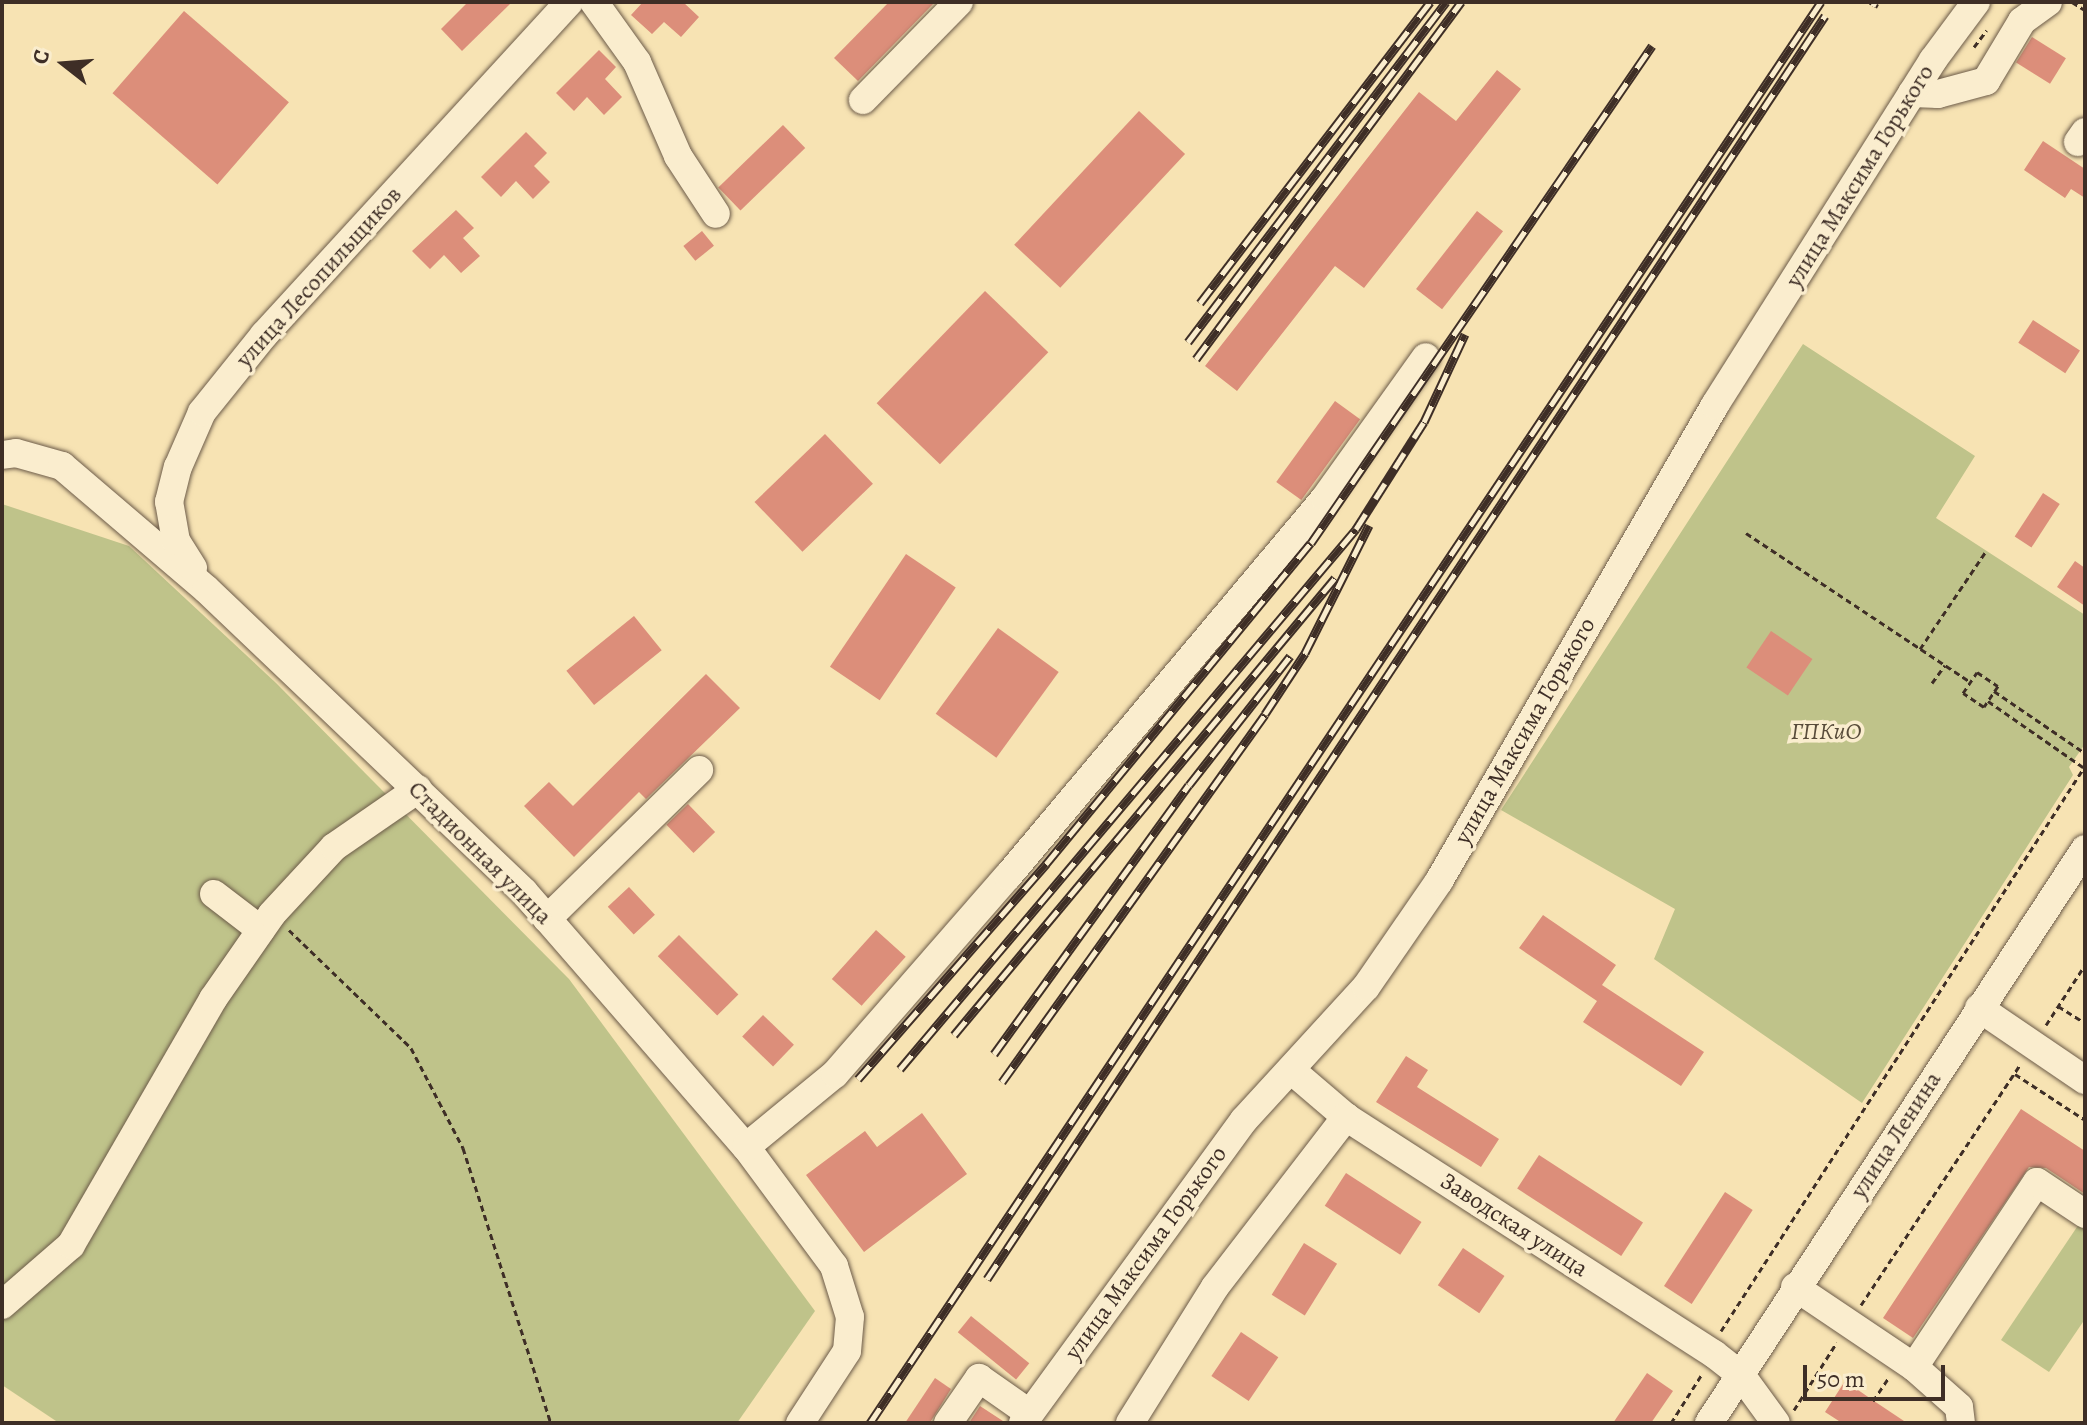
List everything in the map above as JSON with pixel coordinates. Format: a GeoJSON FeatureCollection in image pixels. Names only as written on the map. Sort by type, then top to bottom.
{"type":"FeatureCollection","features":[{"type":"Feature","properties":{"kind":"street","name":"улица Лесопильщиков"},"geometry":{"type":"LineString","coordinates":[[206,589],[176,541],[169,502],[178,467],[202,412],[264,335],[569,2]]}},
{"type":"Feature","properties":{"kind":"street"},"geometry":{"type":"LineString","coordinates":[[594,2],[637,62],[678,156],[716,214]]}},
{"type":"Feature","properties":{"kind":"street"},"geometry":{"type":"LineString","coordinates":[[863,100],[959,2]]}},
{"type":"Feature","properties":{"kind":"street","name":"улица Максима Горького"},"geometry":{"type":"LineString","coordinates":[[1026,1418],[1244,1120],[1366,987],[1439,881],[1715,405],[1912,93],[1976,2]]}},
{"type":"Feature","properties":{"kind":"street"},"geometry":{"type":"LineString","coordinates":[[1912,93],[1938,94],[1986,81],[2022,21],[2048,2]]}},
{"type":"Feature","properties":{"kind":"street"},"geometry":{"type":"LineString","coordinates":[[746,1147],[835,1074],[1008,876],[1325,498],[1426,357]]}},
{"type":"Feature","properties":{"kind":"street","name":"Стадионная улица"},"geometry":{"type":"LineString","coordinates":[[2,455],[16,453],[62,466],[206,589],[418,789],[547,919],[746,1147],[834,1266],[850,1317],[847,1351],[800,1423]]}},
{"type":"Feature","properties":{"kind":"street"},"geometry":{"type":"LineString","coordinates":[[547,919],[699,770]]}},
{"type":"Feature","properties":{"kind":"street"},"geometry":{"type":"LineString","coordinates":[[2,1305],[71,1245],[213,999],[266,922],[334,847],[418,789]]}},
{"type":"Feature","properties":{"kind":"street","name":"улица Ленина"},"geometry":{"type":"LineString","coordinates":[[1709,1423],[1795,1287],[2085,849]]}},
{"type":"Feature","properties":{"kind":"street"},"geometry":{"type":"LineString","coordinates":[[214,894],[266,922]]}},
{"type":"Feature","properties":{"kind":"street"},"geometry":{"type":"LineString","coordinates":[[1979,1008],[2085,1080]]}},
{"type":"Feature","properties":{"kind":"street","name":"Заводская улица"},"geometry":{"type":"LineString","coordinates":[[1291,1070],[1346,1117],[1714,1354],[1741,1375],[1776,1423]]}},
{"type":"Feature","properties":{"kind":"street"},"geometry":{"type":"LineString","coordinates":[[1130,1423],[1215,1287],[1346,1117]]}},
{"type":"Feature","properties":{"kind":"street"},"geometry":{"type":"LineString","coordinates":[[1914,1367],[2037,1182],[2085,1214]]}},
{"type":"Feature","properties":{"kind":"street"},"geometry":{"type":"LineString","coordinates":[[1795,1287],[1914,1367],[1959,1407],[1961,1423]]}},
{"type":"Feature","properties":{"kind":"street"},"geometry":{"type":"LineString","coordinates":[[948,1423],[979,1378],[1026,1418]]}},
{"type":"Feature","properties":{"kind":"path"},"geometry":{"type":"LineString","coordinates":[[2072,2],[2085,10]]}},
{"type":"Feature","properties":{"kind":"path"},"geometry":{"type":"LineString","coordinates":[[1746,533],[1970,682]]}},
{"type":"Feature","properties":{"kind":"path"},"geometry":{"type":"LineString","coordinates":[[1920,649],[1986,551]]}},
{"type":"Feature","properties":{"kind":"path"},"geometry":{"type":"LineString","coordinates":[[1932,683],[1945,665]]}},
{"type":"Feature","properties":{"kind":"path"},"geometry":{"type":"LineString","coordinates":[[1977,672],[1998,686],[1994,691],[1984,707],[1963,693],[1977,672]]}},
{"type":"Feature","properties":{"kind":"path"},"geometry":{"type":"LineString","coordinates":[[1994,691],[2085,753]]}},
{"type":"Feature","properties":{"kind":"path"},"geometry":{"type":"LineString","coordinates":[[1671,1423],[1714,1354],[1726,1317],[1870,1105],[2084,767],[1988,701]]}},
{"type":"Feature","properties":{"kind":"path"},"geometry":{"type":"LineString","coordinates":[[2007,713],[2013,704]]}},
{"type":"Feature","properties":{"kind":"path"},"geometry":{"type":"LineString","coordinates":[[2027,728],[2034,718]]}},
{"type":"Feature","properties":{"kind":"path"},"geometry":{"type":"LineString","coordinates":[[2047,741],[2054,732]]}},
{"type":"Feature","properties":{"kind":"path"},"geometry":{"type":"LineString","coordinates":[[2069,757],[2075,747]]}},
{"type":"Feature","properties":{"kind":"path"},"geometry":{"type":"LineString","coordinates":[[266,922],[411,1048],[463,1148],[551,1423]]}},
{"type":"Feature","properties":{"kind":"path"},"geometry":{"type":"LineString","coordinates":[[1786,1423],[2085,965]]}},
{"type":"Feature","properties":{"kind":"path"},"geometry":{"type":"LineString","coordinates":[[2058,1005],[2085,1023]]}},
{"type":"Feature","properties":{"kind":"path"},"geometry":{"type":"LineString","coordinates":[[2015,1074],[2085,1120]]}},
{"type":"Feature","properties":{"kind":"green space","name":"ГПКиО"},"geometry":{"type":"Polygon","coordinates":[[[1803,344],[1975,456],[1936,518],[2085,615],[2085,744],[2069,767],[2073,775],[1862,1103],[1654,959],[1675,909],[1501,810],[1803,344]]]}},
{"type":"Feature","properties":{"kind":"green space"},"geometry":{"type":"Polygon","coordinates":[[[2,504],[129,546],[276,683],[569,979],[815,1311],[737,1423],[59,1423],[2,1385],[2,504]]]}},
{"type":"Feature","properties":{"kind":"green space"},"geometry":{"type":"Polygon","coordinates":[[[2079,1224],[2085,1228],[2085,1319],[2049,1372],[2001,1340],[2079,1224]]]}},
{"type":"Feature","properties":{"kind":"building"},"geometry":{"type":"Polygon","coordinates":[[[468,2],[512,2],[462,51],[441,29],[468,2]]]}},
{"type":"Feature","properties":{"kind":"building"},"geometry":{"type":"Polygon","coordinates":[[[643,2],[683,2],[699,17],[681,37],[664,22],[652,34],[631,15],[643,2]]]}},
{"type":"Feature","properties":{"kind":"building"},"geometry":{"type":"Polygon","coordinates":[[[889,2],[935,2],[858,81],[834,58],[889,2]]]}},
{"type":"Feature","properties":{"kind":"building"},"geometry":{"type":"Polygon","coordinates":[[[184,11],[289,102],[217,184],[112,93],[184,11]]]}},
{"type":"Feature","properties":{"kind":"building"},"geometry":{"type":"Polygon","coordinates":[[[2032,37],[2066,58],[2050,84],[2016,62],[2032,37]]]}},
{"type":"Feature","properties":{"kind":"building"},"geometry":{"type":"Polygon","coordinates":[[[599,50],[616,67],[605,79],[622,97],[604,115],[587,97],[574,111],[556,93],[599,50]]]}},
{"type":"Feature","properties":{"kind":"building"},"geometry":{"type":"Polygon","coordinates":[[[1497,70],[1521,89],[1364,288],[1335,266],[1237,391],[1205,366],[1419,92],[1456,121],[1497,70]]]}},
{"type":"Feature","properties":{"kind":"building"},"geometry":{"type":"Polygon","coordinates":[[[1139,111],[1185,154],[1060,288],[1014,245],[1139,111]]]}},
{"type":"Feature","properties":{"kind":"building"},"geometry":{"type":"Polygon","coordinates":[[[783,125],[805,148],[740,211],[718,188],[783,125]]]}},
{"type":"Feature","properties":{"kind":"building"},"geometry":{"type":"Polygon","coordinates":[[[526,132],[547,153],[534,166],[550,182],[533,199],[516,181],[501,197],[481,177],[526,132]]]}},
{"type":"Feature","properties":{"kind":"building"},"geometry":{"type":"Polygon","coordinates":[[[2043,141],[2085,169],[2085,198],[2071,189],[2065,198],[2024,170],[2043,141]]]}},
{"type":"Feature","properties":{"kind":"building"},"geometry":{"type":"Polygon","coordinates":[[[456,210],[474,228],[463,238],[480,256],[461,273],[444,255],[430,269],[412,251],[456,210]]]}},
{"type":"Feature","properties":{"kind":"building"},"geometry":{"type":"Polygon","coordinates":[[[1477,211],[1503,231],[1442,309],[1416,289],[1477,211]]]}},
{"type":"Feature","properties":{"kind":"building"},"geometry":{"type":"Polygon","coordinates":[[[702,231],[714,246],[695,261],[683,246],[702,231]]]}},
{"type":"Feature","properties":{"kind":"building"},"geometry":{"type":"Polygon","coordinates":[[[985,291],[1048,352],[940,464],[877,403],[985,291]]]}},
{"type":"Feature","properties":{"kind":"building"},"geometry":{"type":"Polygon","coordinates":[[[2033,320],[2080,350],[2065,373],[2018,343],[2033,320]]]}},
{"type":"Feature","properties":{"kind":"building"},"geometry":{"type":"Polygon","coordinates":[[[1335,401],[1360,419],[1301,500],[1276,482],[1335,401]]]}},
{"type":"Feature","properties":{"kind":"building"},"geometry":{"type":"Polygon","coordinates":[[[825,434],[873,484],[802,552],[755,502],[825,434]]]}},
{"type":"Feature","properties":{"kind":"building"},"geometry":{"type":"Polygon","coordinates":[[[2043,493],[2060,504],[2031,548],[2015,537],[2043,493]]]}},
{"type":"Feature","properties":{"kind":"building"},"geometry":{"type":"Polygon","coordinates":[[[906,554],[956,588],[880,700],[830,667],[906,554]]]}},
{"type":"Feature","properties":{"kind":"building"},"geometry":{"type":"Polygon","coordinates":[[[2075,561],[2085,568],[2085,606],[2057,587],[2075,561]]]}},
{"type":"Feature","properties":{"kind":"building"},"geometry":{"type":"Polygon","coordinates":[[[634,616],[662,650],[594,705],[566,671],[634,616]]]}},
{"type":"Feature","properties":{"kind":"building"},"geometry":{"type":"Polygon","coordinates":[[[998,628],[1059,672],[996,758],[936,714],[998,628]]]}},
{"type":"Feature","properties":{"kind":"building"},"geometry":{"type":"Polygon","coordinates":[[[1771,631],[1812,659],[1788,695],[1746,667],[1771,631]]]}},
{"type":"Feature","properties":{"kind":"building"},"geometry":{"type":"Polygon","coordinates":[[[706,674],[740,708],[646,799],[639,792],[574,857],[524,806],[549,782],[573,806],[706,674]]]}},
{"type":"Feature","properties":{"kind":"building"},"geometry":{"type":"Polygon","coordinates":[[[688,804],[715,832],[694,853],[666,825],[688,804]]]}},
{"type":"Feature","properties":{"kind":"building"},"geometry":{"type":"Polygon","coordinates":[[[629,887],[655,915],[634,935],[608,907],[629,887]]]}},
{"type":"Feature","properties":{"kind":"building"},"geometry":{"type":"Polygon","coordinates":[[[1543,915],[1616,965],[1602,985],[1704,1052],[1681,1086],[1583,1022],[1597,1001],[1519,948],[1543,915]]]}},
{"type":"Feature","properties":{"kind":"building"},"geometry":{"type":"Polygon","coordinates":[[[876,930],[906,957],[862,1006],[832,979],[876,930]]]}},
{"type":"Feature","properties":{"kind":"building"},"geometry":{"type":"Polygon","coordinates":[[[679,935],[738,994],[717,1016],[658,956],[679,935]]]}},
{"type":"Feature","properties":{"kind":"building"},"geometry":{"type":"Polygon","coordinates":[[[763,1015],[794,1045],[773,1066],[742,1037],[763,1015]]]}},
{"type":"Feature","properties":{"kind":"building"},"geometry":{"type":"Polygon","coordinates":[[[1406,1056],[1428,1070],[1417,1087],[1499,1139],[1481,1167],[1376,1102],[1406,1056]]]}},
{"type":"Feature","properties":{"kind":"building"},"geometry":{"type":"Polygon","coordinates":[[[2021,1109],[2085,1151],[2085,1194],[2046,1168],[2029,1167],[1913,1338],[1883,1318],[2021,1109]]]}},
{"type":"Feature","properties":{"kind":"building"},"geometry":{"type":"Polygon","coordinates":[[[922,1113],[967,1174],[864,1252],[806,1175],[865,1131],[877,1147],[922,1113]]]}},
{"type":"Feature","properties":{"kind":"building"},"geometry":{"type":"Polygon","coordinates":[[[1539,1155],[1643,1223],[1621,1256],[1517,1189],[1539,1155]]]}},
{"type":"Feature","properties":{"kind":"building"},"geometry":{"type":"Polygon","coordinates":[[[1346,1173],[1421,1222],[1400,1255],[1325,1206],[1346,1173]]]}},
{"type":"Feature","properties":{"kind":"building"},"geometry":{"type":"Polygon","coordinates":[[[1725,1192],[1753,1210],[1692,1304],[1664,1286],[1725,1192]]]}},
{"type":"Feature","properties":{"kind":"building"},"geometry":{"type":"Polygon","coordinates":[[[1304,1243],[1337,1264],[1305,1315],[1272,1295],[1304,1243]]]}},
{"type":"Feature","properties":{"kind":"building"},"geometry":{"type":"Polygon","coordinates":[[[1463,1248],[1504,1276],[1479,1313],[1438,1285],[1463,1248]]]}},
{"type":"Feature","properties":{"kind":"building"},"geometry":{"type":"Polygon","coordinates":[[[971,1316],[1029,1363],[1016,1380],[958,1332],[971,1316]]]}},
{"type":"Feature","properties":{"kind":"building"},"geometry":{"type":"Polygon","coordinates":[[[1241,1332],[1278,1357],[1249,1401],[1211,1376],[1241,1332]]]}},
{"type":"Feature","properties":{"kind":"building"},"geometry":{"type":"Polygon","coordinates":[[[1647,1373],[1673,1391],[1651,1423],[1613,1423],[1647,1373]]]}},
{"type":"Feature","properties":{"kind":"building"},"geometry":{"type":"Polygon","coordinates":[[[935,1378],[951,1389],[931,1421],[905,1423],[935,1378]]]}},
{"type":"Feature","properties":{"kind":"building"},"geometry":{"type":"Polygon","coordinates":[[[1845,1381],[1907,1423],[1842,1423],[1825,1412],[1845,1381]]]}},
{"type":"Feature","properties":{"kind":"building"},"geometry":{"type":"Polygon","coordinates":[[[980,1406],[1006,1423],[969,1423],[980,1406]]]}},
{"type":"Feature","properties":{"kind":"railway"},"geometry":{"type":"LineString","coordinates":[[1200,303],[1430,2]]}},
{"type":"Feature","properties":{"kind":"railway"},"geometry":{"type":"LineString","coordinates":[[1188,342],[1446,2]]}},
{"type":"Feature","properties":{"kind":"railway"},"geometry":{"type":"LineString","coordinates":[[1196,359],[1461,2]]}},
{"type":"Feature","properties":{"kind":"railway"},"geometry":{"type":"LineString","coordinates":[[870,1423],[1821,2]]}},
{"type":"Feature","properties":{"kind":"railway"},"geometry":{"type":"LineString","coordinates":[[1873,6],[1875,2]]}},
{"type":"Feature","properties":{"kind":"railway"},"geometry":{"type":"LineString","coordinates":[[987,1279],[1825,16]]}},
{"type":"Feature","properties":{"kind":"railway"},"geometry":{"type":"LineString","coordinates":[[858,1079],[1046,864],[1311,543],[1652,46]]}},
{"type":"Feature","properties":{"kind":"railway"},"geometry":{"type":"LineString","coordinates":[[900,1069],[1356,529],[1424,422],[1465,334]]}},
{"type":"Feature","properties":{"kind":"railway"},"geometry":{"type":"LineString","coordinates":[[1002,1082],[1265,714],[1305,653],[1369,525]]}},
{"type":"Feature","properties":{"kind":"railway"},"geometry":{"type":"LineString","coordinates":[[954,1035],[1335,578]]}},
{"type":"Feature","properties":{"kind":"railway"},"geometry":{"type":"LineString","coordinates":[[994,1054],[1189,785],[1290,656]]}}]}
